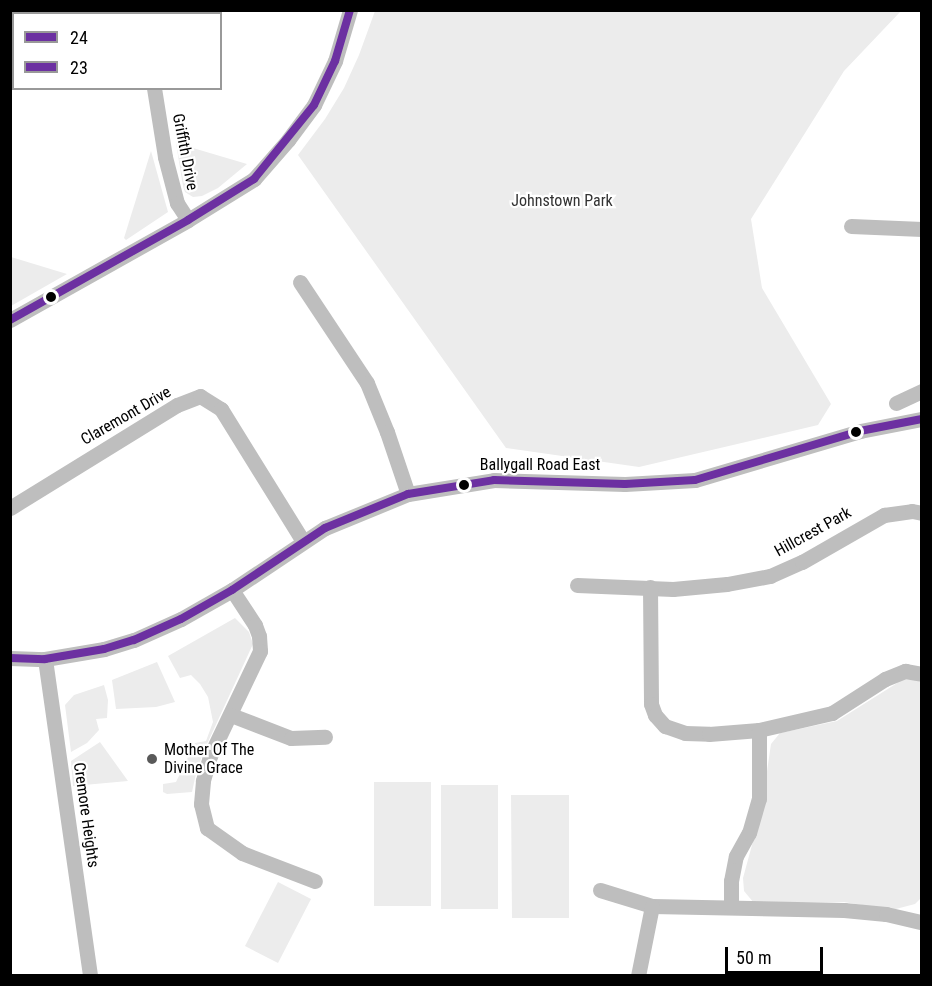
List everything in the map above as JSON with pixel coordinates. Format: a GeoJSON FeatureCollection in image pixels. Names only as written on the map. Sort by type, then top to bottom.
{"type":"FeatureCollection","features":[{"type":"Feature","properties":{"kind":"street"},"geometry":{"type":"LineString","coordinates":[[10,320],[188,220],[254,178],[288,140],[314,105],[335,62],[350,10]]}},
{"type":"Feature","properties":{"kind":"street","name":"Griffith Drive"},"geometry":{"type":"LineString","coordinates":[[154,90],[165,157],[177,203],[188,220]]}},
{"type":"Feature","properties":{"kind":"street"},"geometry":{"type":"LineString","coordinates":[[851,226],[921,229]]}},
{"type":"Feature","properties":{"kind":"street"},"geometry":{"type":"LineString","coordinates":[[300,282],[367,383],[408,494]]}},
{"type":"Feature","properties":{"kind":"street"},"geometry":{"type":"LineString","coordinates":[[896,403],[921,391]]}},
{"type":"Feature","properties":{"kind":"street","name":"Claremont Drive"},"geometry":{"type":"LineString","coordinates":[[10,508],[177,405],[200,396],[221,409],[303,541]]}},
{"type":"Feature","properties":{"kind":"street","name":"Ballygall Road East"},"geometry":{"type":"LineString","coordinates":[[10,658],[45,659],[104,649],[134,640],[181,619],[232,590],[303,541],[357,513],[408,494],[494,480],[625,484],[695,480],[860,431],[921,419]]}},
{"type":"Feature","properties":{"kind":"street","name":"Hillcrest Park"},"geometry":{"type":"LineString","coordinates":[[577,585],[674,589],[727,584],[770,576],[884,515],[912,511],[921,513]]}},
{"type":"Feature","properties":{"kind":"street"},"geometry":{"type":"LineString","coordinates":[[650,587],[651,704],[665,726],[685,733],[709,734],[759,730],[832,713],[885,680],[905,671],[921,674]]}},
{"type":"Feature","properties":{"kind":"street"},"geometry":{"type":"LineString","coordinates":[[232,590],[255,625],[259,636],[260,651],[210,756],[203,781],[201,804],[207,828],[242,853],[315,881]]}},
{"type":"Feature","properties":{"kind":"street","name":"Cremore Heights"},"geometry":{"type":"LineString","coordinates":[[45,659],[90,975]]}},
{"type":"Feature","properties":{"kind":"street"},"geometry":{"type":"LineString","coordinates":[[231,715],[291,738],[325,737]]}},
{"type":"Feature","properties":{"kind":"street"},"geometry":{"type":"LineString","coordinates":[[731,907],[731,881],[736,856],[749,833],[759,799],[759,730]]}},
{"type":"Feature","properties":{"kind":"street"},"geometry":{"type":"LineString","coordinates":[[600,890],[652,906],[854,911],[886,914],[921,922]]}},
{"type":"Feature","properties":{"kind":"street"},"geometry":{"type":"LineString","coordinates":[[638,975],[652,906]]}},
{"type":"Feature","properties":{"kind":"green space","name":"Johnstown Park"},"geometry":{"type":"Polygon","coordinates":[[[375,11],[901,11],[844,71],[751,219],[762,288],[831,404],[818,425],[639,467],[506,448],[298,155],[325,119],[344,88],[375,11]]]}},
{"type":"Feature","properties":{"kind":"green space"},"geometry":{"type":"Polygon","coordinates":[[[176,143],[247,164],[218,188],[202,196],[193,197],[185,192],[183,186],[176,143]]]}},
{"type":"Feature","properties":{"kind":"green space"},"geometry":{"type":"Polygon","coordinates":[[[151,151],[168,212],[126,240],[124,238],[151,151]]]}},
{"type":"Feature","properties":{"kind":"green space"},"geometry":{"type":"Polygon","coordinates":[[[11,257],[67,274],[11,306],[11,257]]]}},
{"type":"Feature","properties":{"kind":"green space"},"geometry":{"type":"Polygon","coordinates":[[[235,618],[249,632],[253,644],[207,744],[197,769],[192,792],[167,794],[163,792],[163,784],[176,782],[195,743],[206,741],[213,722],[208,697],[200,684],[191,675],[180,678],[168,656],[235,618]]]}},
{"type":"Feature","properties":{"kind":"green space"},"geometry":{"type":"Polygon","coordinates":[[[157,662],[175,702],[156,707],[116,709],[112,680],[157,662]]]}},
{"type":"Feature","properties":{"kind":"green space"},"geometry":{"type":"Polygon","coordinates":[[[914,679],[921,682],[922,897],[915,904],[892,910],[844,902],[754,903],[744,891],[743,878],[761,812],[771,744],[780,733],[837,721],[902,680],[914,679]]]}},
{"type":"Feature","properties":{"kind":"green space"},"geometry":{"type":"Polygon","coordinates":[[[104,685],[108,700],[107,718],[96,719],[99,730],[87,743],[71,752],[65,705],[74,695],[104,685]]]}},
{"type":"Feature","properties":{"kind":"green space"},"geometry":{"type":"Polygon","coordinates":[[[100,742],[128,781],[73,786],[71,761],[100,742]]]}},
{"type":"Feature","properties":{"kind":"green space"},"geometry":{"type":"Polygon","coordinates":[[[374,782],[431,782],[431,906],[374,906],[374,782]]]}},
{"type":"Feature","properties":{"kind":"green space"},"geometry":{"type":"Polygon","coordinates":[[[441,785],[498,785],[498,909],[441,909],[441,785]]]}},
{"type":"Feature","properties":{"kind":"green space"},"geometry":{"type":"Polygon","coordinates":[[[511,795],[569,795],[569,918],[512,918],[511,795]]]}},
{"type":"Feature","properties":{"kind":"green space"},"geometry":{"type":"Polygon","coordinates":[[[278,882],[311,899],[278,963],[245,946],[278,882]]]}},
{"type":"Feature","properties":{"kind":"transit line","name":"23"},"geometry":{"type":"LineString","coordinates":[[10,320],[188,220],[254,179],[314,105],[335,61],[350,10]]}},
{"type":"Feature","properties":{"kind":"transit line","name":"24"},"geometry":{"type":"LineString","coordinates":[[10,658],[45,659],[104,649],[134,640],[181,619],[232,590],[325,528],[408,494],[494,480],[625,484],[695,480],[860,431],[922,419]]}},
{"type":"Feature","properties":{"kind":"place","name":"Mother Of The Divine Grace"},"geometry":{"type":"Point","coordinates":[152,759]}}]}
